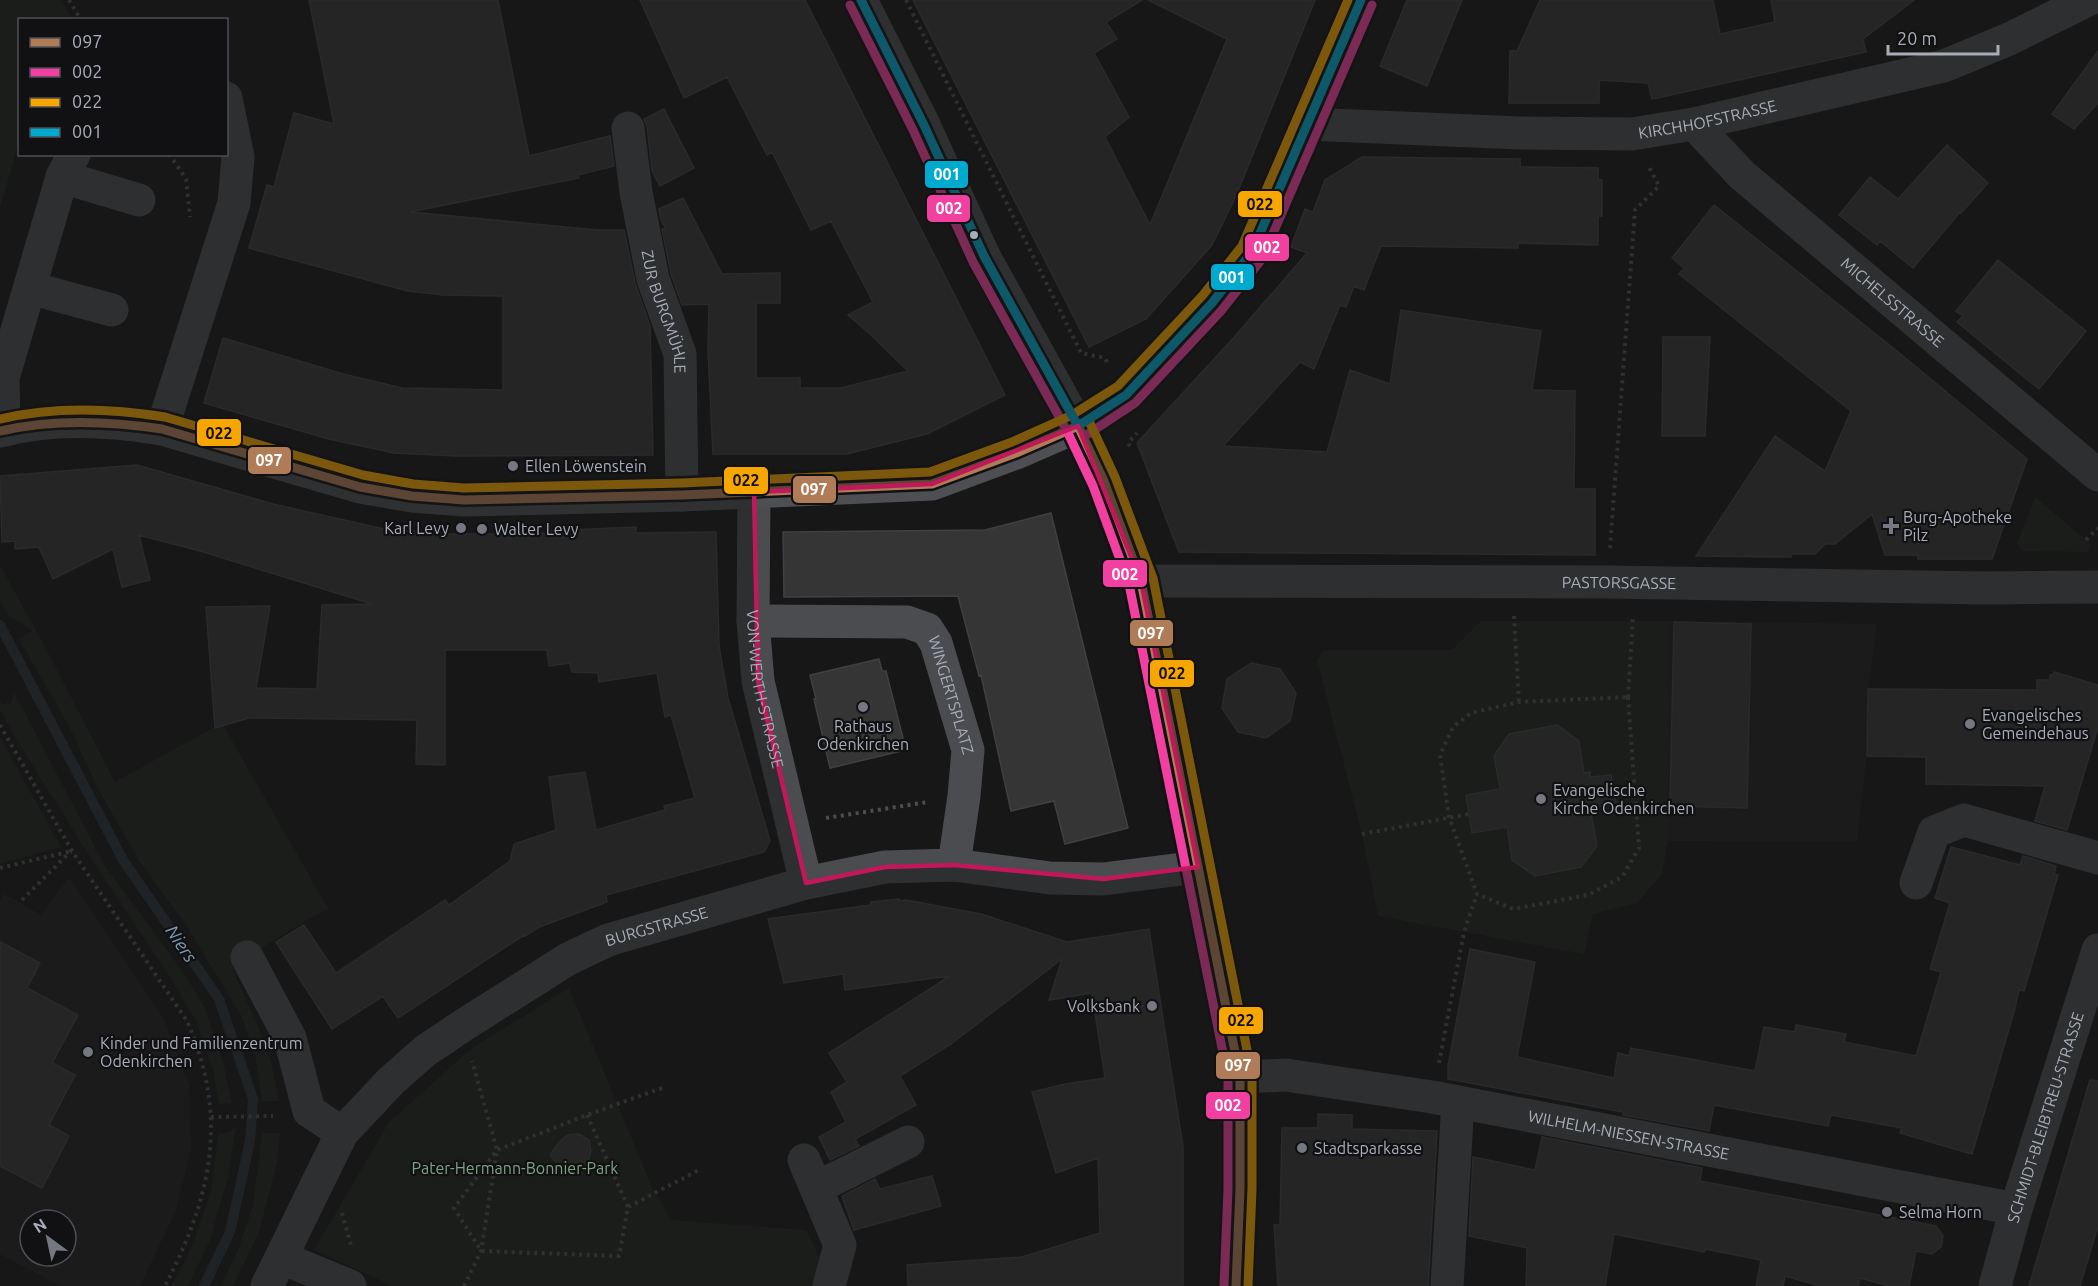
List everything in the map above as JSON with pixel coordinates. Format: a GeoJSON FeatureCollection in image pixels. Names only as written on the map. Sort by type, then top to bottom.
{"type":"FeatureCollection","features":[{"type":"Feature","properties":{"kind":"main road"},"geometry":{"type":"LineString","coordinates":[[2,431],[49,423],[131,424],[162,429],[360,488],[412,496],[464,500],[682,495],[932,484],[1016,453],[1078,426],[1126,395],[1212,303],[1252,252],[1361,0]]}},
{"type":"Feature","properties":{"kind":"street"},"geometry":{"type":"LineString","coordinates":[[861,0],[924,125],[984,256],[1078,426],[1104,482],[1142,581],[1240,1077],[1240,1189],[1236,1286]]}},
{"type":"Feature","properties":{"kind":"street","name":"KIRCHHOFSTRASSE"},"geometry":{"type":"LineString","coordinates":[[1307,124],[1520,134],[1632,134],[1694,124],[1944,66],[2009,39],[2088,0]]}},
{"type":"Feature","properties":{"kind":"street"},"geometry":{"type":"LineString","coordinates":[[162,429],[234,203],[238,157],[228,108]]}},
{"type":"Feature","properties":{"kind":"street","name":"MICHELSSTRASSE"},"geometry":{"type":"LineString","coordinates":[[1694,124],[1743,175],[2098,475]]}},
{"type":"Feature","properties":{"kind":"street","name":"ZUR BURGMÜHLE"},"geometry":{"type":"LineString","coordinates":[[628,128],[636,192],[653,279],[680,354],[682,495]]}},
{"type":"Feature","properties":{"kind":"street"},"geometry":{"type":"LineString","coordinates":[[2,431],[3,378],[68,166],[139,200]]}},
{"type":"Feature","properties":{"kind":"street"},"geometry":{"type":"LineString","coordinates":[[30,288],[112,310]]}},
{"type":"Feature","properties":{"kind":"street","name":"VON-WERTH-STRASSE"},"geometry":{"type":"LineString","coordinates":[[754,492],[753,621],[759,681],[806,883]]}},
{"type":"Feature","properties":{"kind":"street","name":"PASTORSGASSE"},"geometry":{"type":"LineString","coordinates":[[1142,581],[1622,582],[1985,588],[2098,587]]}},
{"type":"Feature","properties":{"kind":"street","name":"WINGERTSPLATZ"},"geometry":{"type":"LineString","coordinates":[[753,621],[907,622],[927,629],[936,643],[947,722],[960,718],[959,724],[968,750],[954,865]]}},
{"type":"Feature","properties":{"kind":"street"},"geometry":{"type":"LineString","coordinates":[[1916,883],[1934,832],[1964,820],[2098,858]]}},
{"type":"Feature","properties":{"kind":"street","name":"BURGSTRASSE"},"geometry":{"type":"LineString","coordinates":[[275,1272],[342,1133],[391,1081],[425,1051],[462,1026],[568,959],[608,940],[806,883],[885,867],[954,865],[1050,878],[1103,879],[1198,867]]}},
{"type":"Feature","properties":{"kind":"street","name":"SCHMIDT-BLEIBTREU-STRASSE"},"geometry":{"type":"LineString","coordinates":[[1995,1286],[2016,1209],[2098,950]]}},
{"type":"Feature","properties":{"kind":"street"},"geometry":{"type":"LineString","coordinates":[[247,957],[290,1038],[309,1111],[342,1133]]}},
{"type":"Feature","properties":{"kind":"street","name":"WILHELM-NIESSEN-STRASSE"},"geometry":{"type":"LineString","coordinates":[[1240,1077],[1286,1075],[1445,1100],[2016,1209]]}},
{"type":"Feature","properties":{"kind":"street"},"geometry":{"type":"LineString","coordinates":[[1445,1100],[1447,1286]]}},
{"type":"Feature","properties":{"kind":"street"},"geometry":{"type":"LineString","coordinates":[[829,1286],[840,1245],[810,1174],[908,1142]]}},
{"type":"Feature","properties":{"kind":"street"},"geometry":{"type":"LineString","coordinates":[[275,1272],[350,1286]]}},
{"type":"Feature","properties":{"kind":"path"},"geometry":{"type":"LineString","coordinates":[[69,0],[80,18]]}},
{"type":"Feature","properties":{"kind":"path"},"geometry":{"type":"LineString","coordinates":[[906,0],[1081,353],[1104,358],[1145,423],[1128,443],[1132,454]]}},
{"type":"Feature","properties":{"kind":"path"},"geometry":{"type":"LineString","coordinates":[[1478,894],[1513,909],[1588,895],[1622,877],[1639,848],[1622,582],[1635,210],[1659,186],[1632,134]]}},
{"type":"Feature","properties":{"kind":"path"},"geometry":{"type":"LineString","coordinates":[[170,156],[186,179],[191,223]]}},
{"type":"Feature","properties":{"kind":"path"},"geometry":{"type":"LineString","coordinates":[[2086,540],[2098,528]]}},
{"type":"Feature","properties":{"kind":"path"},"geometry":{"type":"LineString","coordinates":[[1512,583],[1519,702]]}},
{"type":"Feature","properties":{"kind":"path"},"geometry":{"type":"LineString","coordinates":[[1445,1100],[1464,932],[1478,894],[1449,818],[1440,755],[1453,727],[1471,713],[1519,702],[1628,697]]}},
{"type":"Feature","properties":{"kind":"path"},"geometry":{"type":"LineString","coordinates":[[0,725],[72,851],[187,1021],[197,1047],[211,1117],[209,1167],[203,1196],[179,1258],[165,1286]]}},
{"type":"Feature","properties":{"kind":"path"},"geometry":{"type":"LineString","coordinates":[[793,823],[964,796]]}},
{"type":"Feature","properties":{"kind":"path"},"geometry":{"type":"LineString","coordinates":[[1362,834],[1469,814]]}},
{"type":"Feature","properties":{"kind":"path"},"geometry":{"type":"LineString","coordinates":[[0,868],[72,851]]}},
{"type":"Feature","properties":{"kind":"path"},"geometry":{"type":"LineString","coordinates":[[22,900],[72,851]]}},
{"type":"Feature","properties":{"kind":"path"},"geometry":{"type":"LineString","coordinates":[[462,1026],[497,1150],[481,1251],[464,1286]]}},
{"type":"Feature","properties":{"kind":"path"},"geometry":{"type":"LineString","coordinates":[[481,1251],[454,1208],[497,1150],[662,1089]]}},
{"type":"Feature","properties":{"kind":"path"},"geometry":{"type":"LineString","coordinates":[[481,1251],[619,1256],[628,1208],[587,1115]]}},
{"type":"Feature","properties":{"kind":"path"},"geometry":{"type":"LineString","coordinates":[[211,1117],[268,1117]]}},
{"type":"Feature","properties":{"kind":"path"},"geometry":{"type":"LineString","coordinates":[[628,1208],[699,1170]]}},
{"type":"Feature","properties":{"kind":"path"},"geometry":{"type":"LineString","coordinates":[[342,1212],[354,1254]]}},
{"type":"Feature","properties":{"kind":"highlighted area"},"geometry":{"type":"Polygon","coordinates":[[[1078,426],[1141,581],[1198,867],[1103,879],[954,865],[885,867],[806,883],[758,681],[754,492],[932,484],[1078,426]]]}},
{"type":"Feature","properties":{"kind":"shaded area"},"geometry":{"type":"Polygon","coordinates":[[[1668,621],[1877,624],[1868,689],[1866,760],[1857,842],[1668,841],[1668,621]]]}},
{"type":"Feature","properties":{"kind":"shaded area","name":"Kinder und Familienzentrum Odenkirchen"},"geometry":{"type":"Polygon","coordinates":[[[69,878],[164,1019],[189,1085],[191,1150],[175,1212],[140,1286],[61,1286],[27,1268],[78,1268],[78,1208],[18,1208],[18,1263],[0,1254],[0,901],[4,894],[41,915],[69,878]]]}},
{"type":"Feature","properties":{"kind":"green space"},"geometry":{"type":"Polygon","coordinates":[[[0,0],[61,0],[71,18],[18,18],[18,145],[0,208],[0,0]]]}},
{"type":"Feature","properties":{"kind":"green space"},"geometry":{"type":"Polygon","coordinates":[[[2035,497],[2091,544],[2088,552],[2023,551],[2017,544],[2035,497]]]}},
{"type":"Feature","properties":{"kind":"green space"},"geometry":{"type":"Polygon","coordinates":[[[0,565],[115,782],[222,723],[328,908],[235,964],[232,969],[257,1023],[271,1061],[279,1101],[262,1101],[255,1055],[241,1015],[186,925],[139,861],[97,787],[71,730],[19,639],[32,631],[7,614],[0,601],[0,565]]]}},
{"type":"Feature","properties":{"kind":"green space"},"geometry":{"type":"Polygon","coordinates":[[[1481,621],[1668,621],[1668,841],[1662,874],[1637,903],[1593,914],[1584,954],[1378,916],[1362,834],[1317,660],[1324,650],[1452,650],[1481,621]]]}},
{"type":"Feature","properties":{"kind":"green space"},"geometry":{"type":"Polygon","coordinates":[[[14,692],[105,866],[183,972],[205,1008],[223,1062],[232,1103],[219,1104],[213,1070],[197,1023],[172,980],[98,869],[16,739],[0,710],[0,700],[2,704],[11,703],[14,692]]]}},
{"type":"Feature","properties":{"kind":"green space"},"geometry":{"type":"Polygon","coordinates":[[[0,737],[61,847],[0,864],[0,737]]]}},
{"type":"Feature","properties":{"kind":"green space","name":"Pater-Hermann-Bonnier-Park"},"geometry":{"type":"Polygon","coordinates":[[[569,988],[652,1187],[671,1220],[806,1230],[821,1260],[815,1286],[393,1286],[314,1250],[389,1122],[472,1048],[569,988]]]}},
{"type":"Feature","properties":{"kind":"green space"},"geometry":{"type":"Polygon","coordinates":[[[236,1127],[228,1178],[210,1240],[188,1286],[171,1286],[191,1249],[211,1192],[218,1134],[229,1132],[236,1127]]]}},
{"type":"Feature","properties":{"kind":"green space"},"geometry":{"type":"Polygon","coordinates":[[[262,1133],[280,1133],[277,1163],[258,1235],[233,1286],[221,1286],[238,1250],[253,1205],[262,1133]]]}},
{"type":"Feature","properties":{"kind":"building"},"geometry":{"type":"Polygon","coordinates":[[[309,0],[498,0],[529,156],[610,136],[614,166],[578,175],[579,178],[410,212],[597,230],[624,230],[635,283],[650,326],[653,455],[457,456],[394,453],[329,439],[204,403],[223,338],[343,374],[402,388],[503,390],[503,296],[443,295],[408,291],[249,248],[267,185],[274,187],[294,113],[334,124],[309,0]]]}},
{"type":"Feature","properties":{"kind":"building"},"geometry":{"type":"Polygon","coordinates":[[[640,0],[805,0],[1005,395],[927,434],[847,454],[713,454],[708,350],[709,304],[682,305],[671,274],[662,229],[666,229],[659,209],[683,198],[722,274],[780,273],[780,303],[756,303],[756,378],[800,378],[800,388],[841,388],[908,371],[848,315],[873,302],[831,221],[811,230],[772,152],[767,155],[727,77],[684,98],[640,0]]]}},
{"type":"Feature","properties":{"kind":"building"},"geometry":{"type":"Polygon","coordinates":[[[913,0],[1142,0],[1106,22],[1117,39],[1094,53],[1129,117],[1105,137],[1150,225],[1227,39],[1148,0],[1315,0],[1236,196],[1212,245],[1146,319],[1089,347],[913,0]]]}},
{"type":"Feature","properties":{"kind":"building"},"geometry":{"type":"Polygon","coordinates":[[[1407,0],[1462,0],[1427,86],[1380,66],[1407,0]]]}},
{"type":"Feature","properties":{"kind":"building"},"geometry":{"type":"Polygon","coordinates":[[[1540,0],[1713,0],[1720,34],[1775,22],[1771,0],[1914,0],[1863,39],[1866,52],[1652,99],[1648,83],[1599,80],[1599,103],[1509,103],[1510,51],[1517,51],[1540,0]]]}},
{"type":"Feature","properties":{"kind":"building"},"geometry":{"type":"Polygon","coordinates":[[[2098,51],[2098,103],[2074,129],[2052,114],[2098,51]]]}},
{"type":"Feature","properties":{"kind":"building"},"geometry":{"type":"Polygon","coordinates":[[[664,109],[694,168],[660,186],[652,171],[647,126],[644,119],[664,109]]]}},
{"type":"Feature","properties":{"kind":"building"},"geometry":{"type":"Polygon","coordinates":[[[1947,145],[1988,183],[1960,212],[1913,268],[1880,241],[1877,245],[1839,215],[1870,177],[1898,199],[1947,145]]]}},
{"type":"Feature","properties":{"kind":"building"},"geometry":{"type":"Polygon","coordinates":[[[1362,157],[1520,159],[1520,167],[1598,168],[1598,179],[1602,180],[1602,216],[1598,216],[1598,245],[1518,243],[1518,248],[1381,246],[1364,290],[1354,286],[1346,307],[1340,305],[1314,369],[1300,362],[1223,446],[1327,452],[1350,370],[1390,384],[1401,310],[1541,331],[1532,390],[1575,391],[1574,489],[1595,489],[1595,555],[1179,552],[1137,443],[1237,334],[1307,253],[1291,247],[1305,209],[1313,212],[1325,180],[1362,157]]]}},
{"type":"Feature","properties":{"kind":"building"},"geometry":{"type":"Polygon","coordinates":[[[1714,205],[1897,351],[2027,459],[1992,559],[1918,559],[1918,555],[1885,555],[1872,514],[1835,544],[1825,544],[1815,554],[1791,554],[1791,557],[1696,556],[1775,436],[1825,471],[1851,411],[1679,274],[1684,268],[1672,258],[1714,205]]]}},
{"type":"Feature","properties":{"kind":"building"},"geometry":{"type":"Polygon","coordinates":[[[1998,260],[2086,331],[2039,389],[1957,322],[1963,316],[1956,311],[1998,260]]]}},
{"type":"Feature","properties":{"kind":"building"},"geometry":{"type":"Polygon","coordinates":[[[1663,337],[1710,337],[1705,436],[1662,436],[1663,337]]]}},
{"type":"Feature","properties":{"kind":"building"},"geometry":{"type":"Polygon","coordinates":[[[137,465],[273,504],[384,529],[451,534],[547,533],[547,531],[636,527],[636,533],[716,532],[719,646],[728,698],[770,841],[764,852],[606,895],[607,902],[539,927],[524,935],[398,1018],[383,996],[332,1029],[276,942],[304,925],[336,973],[445,900],[449,905],[510,861],[514,844],[556,830],[549,777],[585,772],[596,830],[665,810],[664,806],[695,798],[671,715],[665,717],[657,673],[599,682],[598,673],[572,672],[570,663],[549,666],[547,650],[445,650],[445,765],[416,764],[417,720],[249,718],[215,728],[206,607],[270,606],[256,688],[317,689],[322,605],[372,604],[200,551],[139,535],[150,580],[122,587],[113,549],[53,579],[39,547],[15,549],[15,541],[2,542],[0,476],[137,465]]]}},
{"type":"Feature","properties":{"kind":"building"},"geometry":{"type":"Polygon","coordinates":[[[1051,513],[1128,828],[1065,844],[1054,801],[1011,811],[981,675],[979,676],[958,596],[784,597],[783,532],[985,530],[1051,513]]]}},
{"type":"Feature","properties":{"kind":"building"},"geometry":{"type":"Polygon","coordinates":[[[1674,622],[1751,624],[1747,808],[1670,806],[1674,622]]]}},
{"type":"Feature","properties":{"kind":"building"},"geometry":{"type":"Polygon","coordinates":[[[879,659],[882,671],[886,671],[906,750],[830,768],[810,675],[879,659]]]}},
{"type":"Feature","properties":{"kind":"building"},"geometry":{"type":"Polygon","coordinates":[[[1251,663],[1280,669],[1296,693],[1290,721],[1266,738],[1238,732],[1222,708],[1227,679],[1251,663]]]}},
{"type":"Feature","properties":{"kind":"building"},"geometry":{"type":"Polygon","coordinates":[[[2054,672],[2098,685],[2098,727],[2067,830],[2035,821],[2045,786],[1926,784],[1926,757],[1867,756],[1868,689],[2037,690],[2037,680],[2050,680],[2050,675],[2054,672]]]}},
{"type":"Feature","properties":{"kind":"building","name":"Evangelische Kirche Odenkirchen"},"geometry":{"type":"Polygon","coordinates":[[[1557,725],[1579,741],[1584,773],[1590,772],[1590,777],[1611,775],[1616,803],[1595,808],[1596,811],[1591,813],[1597,846],[1581,867],[1535,876],[1512,860],[1507,827],[1472,833],[1466,795],[1500,789],[1494,756],[1509,734],[1557,725]]]}},
{"type":"Feature","properties":{"kind":"building"},"geometry":{"type":"Polygon","coordinates":[[[1951,847],[2020,865],[2023,856],[2056,866],[2054,874],[2058,875],[2024,991],[2019,990],[1972,1154],[1900,1133],[1902,1128],[1831,1115],[1828,1126],[1714,1105],[1709,1131],[1623,1115],[1623,1112],[1448,1079],[1448,1066],[1470,949],[1535,962],[1517,1057],[1614,1078],[1618,1053],[1629,1056],[1631,1048],[1755,1071],[1764,1027],[1795,1032],[1796,1025],[1846,1034],[1844,1042],[1916,1056],[1941,972],[1930,969],[1950,903],[1935,898],[1951,847]]]}},
{"type":"Feature","properties":{"kind":"building"},"geometry":{"type":"Polygon","coordinates":[[[899,899],[899,901],[906,900],[981,914],[1067,942],[1149,929],[1183,1147],[1183,1286],[908,1286],[907,1265],[1022,1257],[1100,1233],[1098,1158],[1056,1173],[1032,1092],[1105,1078],[1092,993],[1049,1000],[1062,959],[951,1044],[900,1076],[916,1105],[855,1139],[859,1146],[830,1160],[819,1137],[846,1122],[831,1092],[847,1082],[829,1053],[950,976],[845,990],[843,974],[784,983],[768,919],[899,899]]]}},
{"type":"Feature","properties":{"kind":"building"},"geometry":{"type":"Polygon","coordinates":[[[0,942],[40,963],[27,988],[78,1015],[52,1063],[75,1075],[49,1125],[69,1136],[42,1188],[0,1166],[0,942]]]}},
{"type":"Feature","properties":{"kind":"building"},"geometry":{"type":"Polygon","coordinates":[[[2090,1080],[2098,1081],[2098,1226],[2080,1286],[2029,1286],[2090,1080]]]}},
{"type":"Feature","properties":{"kind":"building"},"geometry":{"type":"Polygon","coordinates":[[[1318,1114],[1352,1115],[1352,1129],[1437,1131],[1428,1286],[1278,1286],[1274,1225],[1280,1225],[1282,1128],[1318,1128],[1318,1114]]]}},
{"type":"Feature","properties":{"kind":"building"},"geometry":{"type":"Polygon","coordinates":[[[579,1134],[589,1140],[591,1151],[588,1162],[581,1173],[562,1169],[550,1155],[560,1141],[568,1135],[579,1134]]]}},
{"type":"Feature","properties":{"kind":"building"},"geometry":{"type":"Polygon","coordinates":[[[1542,1137],[1702,1168],[1700,1181],[1936,1226],[1943,1236],[1941,1247],[1932,1254],[1916,1251],[1909,1286],[1889,1286],[1860,1278],[1858,1286],[1820,1286],[1785,1276],[1783,1286],[1756,1286],[1761,1260],[1705,1249],[1704,1252],[1614,1234],[1605,1286],[1526,1286],[1527,1248],[1469,1236],[1473,1157],[1535,1170],[1542,1137]]]}},
{"type":"Feature","properties":{"kind":"building"},"geometry":{"type":"Polygon","coordinates":[[[932,1176],[941,1206],[854,1230],[842,1196],[875,1179],[880,1189],[932,1176]]]}},
{"type":"Feature","properties":{"kind":"waterway","name":"Niers"},"geometry":{"type":"LineString","coordinates":[[0,625],[123,860],[219,999],[253,1099],[250,1141],[230,1232],[204,1286]]}},
{"type":"Feature","properties":{"kind":"transit line","name":"001"},"geometry":{"type":"LineString","coordinates":[[861,0],[924,125],[984,256],[1078,426]]}},
{"type":"Feature","properties":{"kind":"transit line","name":"022"},"geometry":{"type":"LineString","coordinates":[[0,419],[62,410],[103,410],[165,417],[363,475],[413,484],[464,488],[682,483],[930,472],[1012,442],[1072,415],[1118,386],[1203,295],[1242,246],[1348,0]]}},
{"type":"Feature","properties":{"kind":"transit line","name":"001"},"geometry":{"type":"LineString","coordinates":[[1078,426],[1126,395],[1212,303],[1252,252],[1361,0]]}},
{"type":"Feature","properties":{"kind":"transit line","name":"002"},"geometry":{"type":"LineString","coordinates":[[850,5],[913,130],[973,262],[1067,431],[1093,486],[1129,584],[1228,1078],[1228,1189],[1224,1286]]}},
{"type":"Feature","properties":{"kind":"transit line","name":"002"},"geometry":{"type":"LineString","coordinates":[[1085,436],[1135,403],[1221,311],[1262,259],[1372,5]]}},
{"type":"Feature","properties":{"kind":"transit line","name":"022"},"geometry":{"type":"LineString","coordinates":[[1089,421],[1115,477],[1153,578],[1252,1075],[1252,1189],[1248,1286]]}},
{"type":"Feature","properties":{"kind":"transit line","name":"097"},"geometry":{"type":"LineString","coordinates":[[0,431],[40,424],[81,422],[162,429],[360,487],[412,496],[464,500],[682,495],[932,484],[1016,453],[1078,426]]}},
{"type":"Feature","properties":{"kind":"transit line","name":"097"},"geometry":{"type":"LineString","coordinates":[[1078,426],[1104,481],[1141,581],[1240,1077],[1240,1189],[1236,1286]]}},
{"type":"Feature","properties":{"kind":"place","name":"Ellen Löwenstein"},"geometry":{"type":"Point","coordinates":[513,466]}},
{"type":"Feature","properties":{"kind":"place","name":"Burg-Apotheke Pilz"},"geometry":{"type":"Point","coordinates":[1891,526]}},
{"type":"Feature","properties":{"kind":"place","name":"Karl Levy"},"geometry":{"type":"Point","coordinates":[461,528]}},
{"type":"Feature","properties":{"kind":"place","name":"Walter Levy"},"geometry":{"type":"Point","coordinates":[482,529]}},
{"type":"Feature","properties":{"kind":"place","name":"Rathaus Odenkirchen"},"geometry":{"type":"Point","coordinates":[863,707]}},
{"type":"Feature","properties":{"kind":"place","name":"Evangelisches Gemeindehaus"},"geometry":{"type":"Point","coordinates":[1970,724]}},
{"type":"Feature","properties":{"kind":"place","name":"Evangelische Kirche Odenkirchen"},"geometry":{"type":"Point","coordinates":[1541,799]}},
{"type":"Feature","properties":{"kind":"place","name":"Volksbank"},"geometry":{"type":"Point","coordinates":[1152,1006]}},
{"type":"Feature","properties":{"kind":"place","name":"Kinder und Familienzentrum Odenkirchen"},"geometry":{"type":"Point","coordinates":[88,1052]}},
{"type":"Feature","properties":{"kind":"place","name":"Stadtsparkasse"},"geometry":{"type":"Point","coordinates":[1302,1148]}},
{"type":"Feature","properties":{"kind":"place","name":"Selma Horn"},"geometry":{"type":"Point","coordinates":[1887,1212]}}]}
